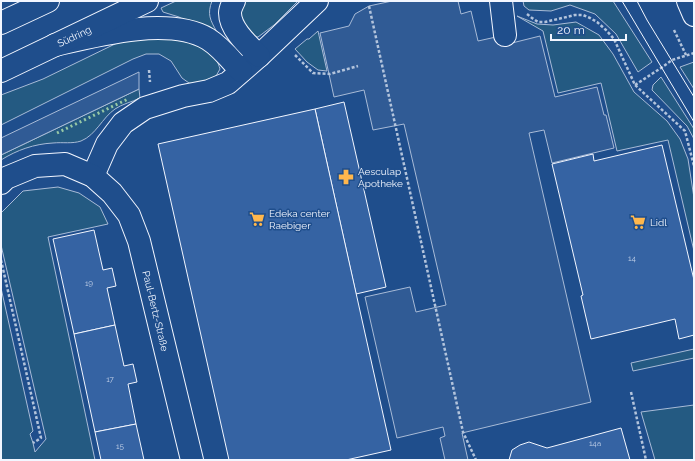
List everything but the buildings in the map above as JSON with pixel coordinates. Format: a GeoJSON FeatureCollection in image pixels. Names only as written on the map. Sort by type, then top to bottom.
{"type":"FeatureCollection","features":[{"type":"Feature","properties":{"kind":"street"},"geometry":{"type":"LineString","coordinates":[[1,23],[48,1]]}},
{"type":"Feature","properties":{"kind":"street","name":"Südring"},"geometry":{"type":"LineString","coordinates":[[1,71],[147,1]]}},
{"type":"Feature","properties":{"kind":"street"},"geometry":{"type":"LineString","coordinates":[[234,1],[230,13],[232,24],[258,56]]}},
{"type":"Feature","properties":{"kind":"street"},"geometry":{"type":"LineString","coordinates":[[93,176],[107,144],[123,123],[145,108],[183,96],[209,91],[228,83],[317,1]]}},
{"type":"Feature","properties":{"kind":"street"},"geometry":{"type":"LineString","coordinates":[[501,1],[505,35]]}},
{"type":"Feature","properties":{"kind":"street"},"geometry":{"type":"LineString","coordinates":[[688,1],[694,15]]}},
{"type":"Feature","properties":{"kind":"street"},"geometry":{"type":"LineString","coordinates":[[55,45],[100,35],[147,29],[185,30],[208,39],[232,60],[241,71]]}},
{"type":"Feature","properties":{"kind":"street","name":"Paul-Bertz-Straße"},"geometry":{"type":"LineString","coordinates":[[1,183],[6,178],[35,166],[64,164],[93,176],[112,193],[129,215],[139,241],[192,460]]}},
{"type":"Feature","properties":{"kind":"path"},"geometry":{"type":"LineString","coordinates":[[369,6],[463,432],[476,460]]}},
{"type":"Feature","properties":{"kind":"path"},"geometry":{"type":"LineString","coordinates":[[526,13],[538,22],[582,15],[594,20],[606,30],[614,39],[635,85],[685,131],[694,166]]}},
{"type":"Feature","properties":{"kind":"path"},"geometry":{"type":"LineString","coordinates":[[292,52],[313,73],[330,74],[358,66]]}},
{"type":"Feature","properties":{"kind":"path"},"geometry":{"type":"LineString","coordinates":[[635,85],[672,60],[694,53]]}},
{"type":"Feature","properties":{"kind":"path"},"geometry":{"type":"LineString","coordinates":[[1,260],[41,438],[34,443]]}},
{"type":"Feature","properties":{"kind":"path"},"geometry":{"type":"LineString","coordinates":[[631,392],[646,460]]}},
{"type":"Feature","properties":{"kind":"shaded area"},"geometry":{"type":"Polygon","coordinates":[[[176,1],[212,1],[210,17],[217,32],[194,25],[179,17],[163,12],[161,8],[176,1]]]}},
{"type":"Feature","properties":{"kind":"shaded area"},"geometry":{"type":"Polygon","coordinates":[[[229,1],[298,1],[274,25],[258,37],[246,37],[229,1]]]}},
{"type":"Feature","properties":{"kind":"shaded area"},"geometry":{"type":"Polygon","coordinates":[[[392,1],[458,1],[461,14],[471,11],[478,41],[505,35],[508,44],[540,36],[555,97],[597,87],[614,148],[552,163],[544,130],[529,133],[591,402],[462,433],[468,460],[445,460],[440,438],[445,436],[443,427],[397,438],[365,297],[410,287],[416,312],[446,305],[404,124],[373,130],[364,90],[334,97],[320,33],[349,26],[355,14],[369,6],[392,1]]]}},
{"type":"Feature","properties":{"kind":"shaded area"},"geometry":{"type":"Polygon","coordinates":[[[523,1],[613,1],[652,62],[638,72],[616,34],[595,14],[570,5],[551,11],[529,10],[524,6],[523,1]]]}},
{"type":"Feature","properties":{"kind":"shaded area"},"geometry":{"type":"Polygon","coordinates":[[[517,16],[537,24],[553,25],[576,22],[599,35],[613,54],[634,92],[667,121],[680,139],[688,159],[694,198],[694,251],[668,140],[617,151],[601,83],[558,93],[543,31],[517,16]]]}},
{"type":"Feature","properties":{"kind":"shaded area"},"geometry":{"type":"Polygon","coordinates":[[[318,31],[327,71],[318,70],[307,62],[295,49],[318,31]]]}},
{"type":"Feature","properties":{"kind":"shaded area"},"geometry":{"type":"Polygon","coordinates":[[[146,32],[184,40],[203,48],[217,61],[220,69],[216,76],[200,85],[189,83],[182,78],[171,61],[159,54],[146,54],[133,59],[1,125],[1,95],[43,79],[117,43],[146,32]]]}},
{"type":"Feature","properties":{"kind":"shaded area"},"geometry":{"type":"Polygon","coordinates":[[[694,62],[694,89],[680,67],[694,62]]]}},
{"type":"Feature","properties":{"kind":"shaded area"},"geometry":{"type":"Polygon","coordinates":[[[139,72],[139,89],[1,155],[1,138],[139,72]]]}},
{"type":"Feature","properties":{"kind":"shaded area"},"geometry":{"type":"Polygon","coordinates":[[[661,77],[694,129],[694,139],[687,126],[652,90],[653,85],[661,77]]]}},
{"type":"Feature","properties":{"kind":"shaded area"},"geometry":{"type":"Polygon","coordinates":[[[139,89],[140,98],[115,109],[91,135],[81,141],[32,146],[19,150],[1,160],[1,155],[139,89]]]}},
{"type":"Feature","properties":{"kind":"shaded area"},"geometry":{"type":"Polygon","coordinates":[[[58,187],[79,193],[100,207],[108,224],[48,237],[95,460],[1,460],[1,288],[33,431],[30,434],[35,452],[46,439],[1,245],[1,213],[23,191],[58,187]]]}},
{"type":"Feature","properties":{"kind":"shaded area"},"geometry":{"type":"Polygon","coordinates":[[[694,349],[694,358],[633,371],[631,363],[694,349]]]}},
{"type":"Feature","properties":{"kind":"shaded area"},"geometry":{"type":"Polygon","coordinates":[[[694,405],[694,460],[655,460],[641,412],[694,405]]]}},
{"type":"Feature","properties":{"kind":"tram line"},"geometry":{"type":"LineString","coordinates":[[622,1],[694,122]]}},
{"type":"Feature","properties":{"kind":"tram line"},"geometry":{"type":"LineString","coordinates":[[637,1],[694,97]]}},
{"type":"Feature","properties":{"kind":"hedge"},"geometry":{"type":"LineString","coordinates":[[57,133],[128,99]]}},
{"type":"Feature","properties":{"kind":"place","name":"Aesculap Apotheke"},"geometry":{"type":"Point","coordinates":[346,177]}},
{"type":"Feature","properties":{"kind":"place","name":"Edeka center Raebiger"},"geometry":{"type":"Point","coordinates":[257,219]}},
{"type":"Feature","properties":{"kind":"place","name":"Lidl"},"geometry":{"type":"Point","coordinates":[638,222]}}]}
